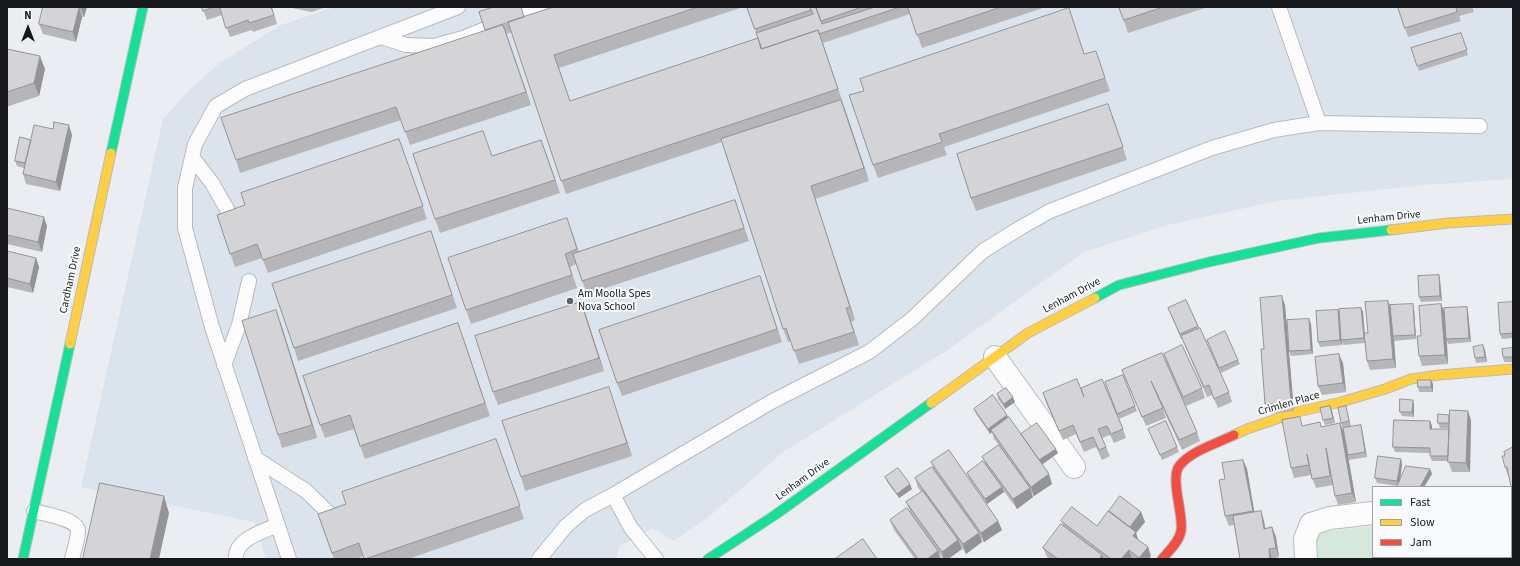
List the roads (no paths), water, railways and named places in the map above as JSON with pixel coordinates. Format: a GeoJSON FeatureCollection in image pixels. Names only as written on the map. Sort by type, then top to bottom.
{"type":"FeatureCollection","features":[{"type":"Feature","properties":{"kind":"street","name":"Cardham Drive"},"geometry":{"type":"LineString","coordinates":[[23,559],[143,7]]}},
{"type":"Feature","properties":{"kind":"street","name":"Lenham Drive"},"geometry":{"type":"LineString","coordinates":[[708,559],[775,515],[1028,333],[1119,285],[1210,262],[1319,238],[1448,223],[1513,219]]}},
{"type":"Feature","properties":{"kind":"street"},"geometry":{"type":"LineString","coordinates":[[995,357],[1074,467]]}},
{"type":"Feature","properties":{"kind":"street","name":"Crimlen Place"},"geometry":{"type":"LineString","coordinates":[[1162,559],[1175,544],[1181,532],[1180,510],[1175,475],[1179,465],[1193,454],[1247,429],[1297,412],[1341,402],[1385,389],[1411,379],[1439,375],[1513,369]]}},
{"type":"Feature","properties":{"kind":"street"},"geometry":{"type":"LineString","coordinates":[[1306,559],[1305,539],[1311,524],[1330,518],[1372,513]]}},
{"type":"Feature","properties":{"kind":"lane"},"geometry":{"type":"LineString","coordinates":[[289,559],[212,327],[185,228],[186,188],[195,144],[216,106],[245,89],[458,7]]}},
{"type":"Feature","properties":{"kind":"lane"},"geometry":{"type":"LineString","coordinates":[[381,37],[406,44],[434,46],[463,38],[508,20],[549,7]]}},
{"type":"Feature","properties":{"kind":"lane"},"geometry":{"type":"LineString","coordinates":[[1279,7],[1319,123]]}},
{"type":"Feature","properties":{"kind":"lane"},"geometry":{"type":"LineString","coordinates":[[539,559],[571,522],[585,510],[613,496],[771,402],[869,352],[912,319],[983,251],[1050,211],[1212,148],[1274,130],[1319,123],[1480,126]]}},
{"type":"Feature","properties":{"kind":"lane"},"geometry":{"type":"LineString","coordinates":[[192,157],[212,183],[232,218]]}},
{"type":"Feature","properties":{"kind":"lane"},"geometry":{"type":"LineString","coordinates":[[224,365],[239,324],[249,281]]}},
{"type":"Feature","properties":{"kind":"lane"},"geometry":{"type":"LineString","coordinates":[[255,458],[306,491],[334,518],[346,544],[348,559]]}},
{"type":"Feature","properties":{"kind":"lane"},"geometry":{"type":"LineString","coordinates":[[613,496],[631,528],[656,559]]}},
{"type":"Feature","properties":{"kind":"lane"},"geometry":{"type":"LineString","coordinates":[[34,511],[71,521],[76,525],[79,530],[72,559]]}},
{"type":"Feature","properties":{"kind":"lane"},"geometry":{"type":"LineString","coordinates":[[236,559],[235,554],[239,545],[248,538],[277,526]]}},
{"type":"Feature","properties":{"kind":"place","name":"Am Moolla Spes Nova School"},"geometry":{"type":"Point","coordinates":[570,301]}}]}
